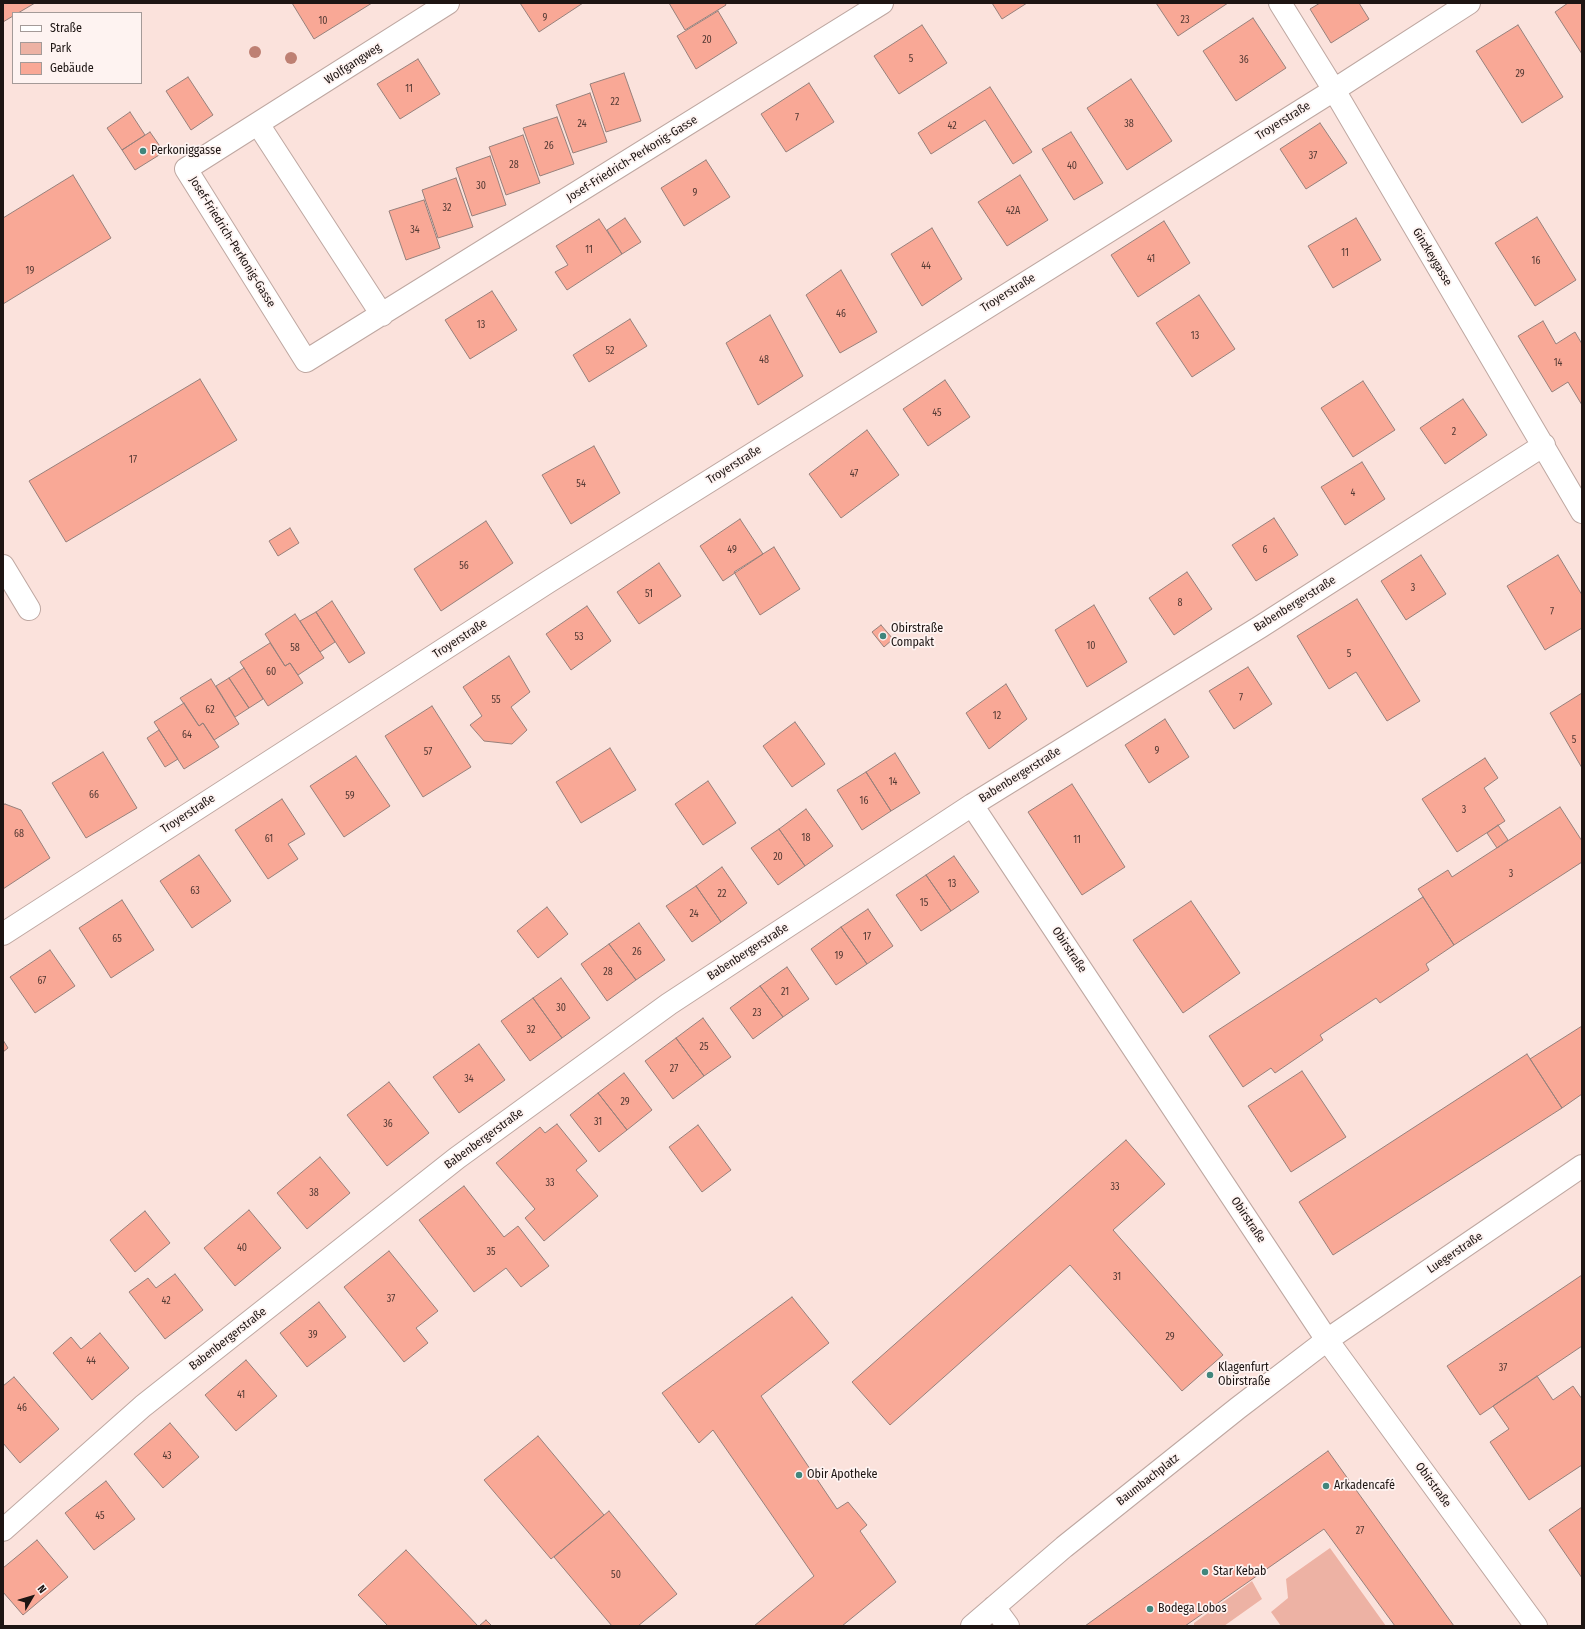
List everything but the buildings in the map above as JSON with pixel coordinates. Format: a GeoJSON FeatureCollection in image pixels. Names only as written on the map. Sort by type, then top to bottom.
{"type":"FeatureCollection","features":[{"type":"Feature","properties":{"kind":"street","name":"Wolfgangweg"},"geometry":{"type":"LineString","coordinates":[[258,124],[448,3]]}},
{"type":"Feature","properties":{"kind":"street","name":"Josef-Friedrich-Perkonig-Gasse"},"geometry":{"type":"LineString","coordinates":[[258,124],[186,169],[306,361],[882,3]]}},
{"type":"Feature","properties":{"kind":"street","name":"Ginzkeygasse"},"geometry":{"type":"LineString","coordinates":[[1280,3],[1334,90],[1582,512]]}},
{"type":"Feature","properties":{"kind":"street","name":"Troyerstraße"},"geometry":{"type":"LineString","coordinates":[[3,934],[568,570],[1334,90],[1469,3]]}},
{"type":"Feature","properties":{"kind":"street"},"geometry":{"type":"LineString","coordinates":[[258,124],[382,314]]}},
{"type":"Feature","properties":{"kind":"street","name":"Babenbergerstraße"},"geometry":{"type":"LineString","coordinates":[[3,1530],[143,1406],[458,1158],[669,1004],[972,805],[1260,627],[1544,446]]}},
{"type":"Feature","properties":{"kind":"street"},"geometry":{"type":"LineString","coordinates":[[3,566],[29,609]]}},
{"type":"Feature","properties":{"kind":"street","name":"Obirstraße"},"geometry":{"type":"LineString","coordinates":[[972,805],[1327,1340],[1536,1626]]}},
{"type":"Feature","properties":{"kind":"street","name":"Luegerstraße"},"geometry":{"type":"LineString","coordinates":[[1327,1340],[1582,1166]]}},
{"type":"Feature","properties":{"kind":"street","name":"Baumbachplatz"},"geometry":{"type":"LineString","coordinates":[[972,1626],[1064,1547],[1238,1408],[1327,1340]]}},
{"type":"Feature","properties":{"kind":"street"},"geometry":{"type":"LineString","coordinates":[[994,1607],[1008,1626]]}},
{"type":"Feature","properties":{"kind":"green space"},"geometry":{"type":"Polygon","coordinates":[[[1330,1548],[1386,1626],[1281,1626],[1271,1612],[1288,1598],[1286,1579],[1330,1548]]]}},
{"type":"Feature","properties":{"kind":"green space"},"geometry":{"type":"Polygon","coordinates":[[[1252,1581],[1262,1599],[1224,1626],[1194,1626],[1194,1623],[1252,1581]]]}},
{"type":"Feature","properties":{"kind":"place","name":"Perkoniggasse"},"geometry":{"type":"Point","coordinates":[143,151]}},
{"type":"Feature","properties":{"kind":"place","name":"Obirstraße Compakt"},"geometry":{"type":"Point","coordinates":[883,636]}},
{"type":"Feature","properties":{"kind":"place","name":"Klagenfurt Obirstraße"},"geometry":{"type":"Point","coordinates":[1210,1375]}},
{"type":"Feature","properties":{"kind":"place","name":"Obir Apotheke"},"geometry":{"type":"Point","coordinates":[799,1475]}},
{"type":"Feature","properties":{"kind":"place","name":"Arkadencafé"},"geometry":{"type":"Point","coordinates":[1326,1486]}},
{"type":"Feature","properties":{"kind":"place","name":"Star Kebab"},"geometry":{"type":"Point","coordinates":[1205,1572]}},
{"type":"Feature","properties":{"kind":"place","name":"Bodega Lobos"},"geometry":{"type":"Point","coordinates":[1150,1609]}}]}
